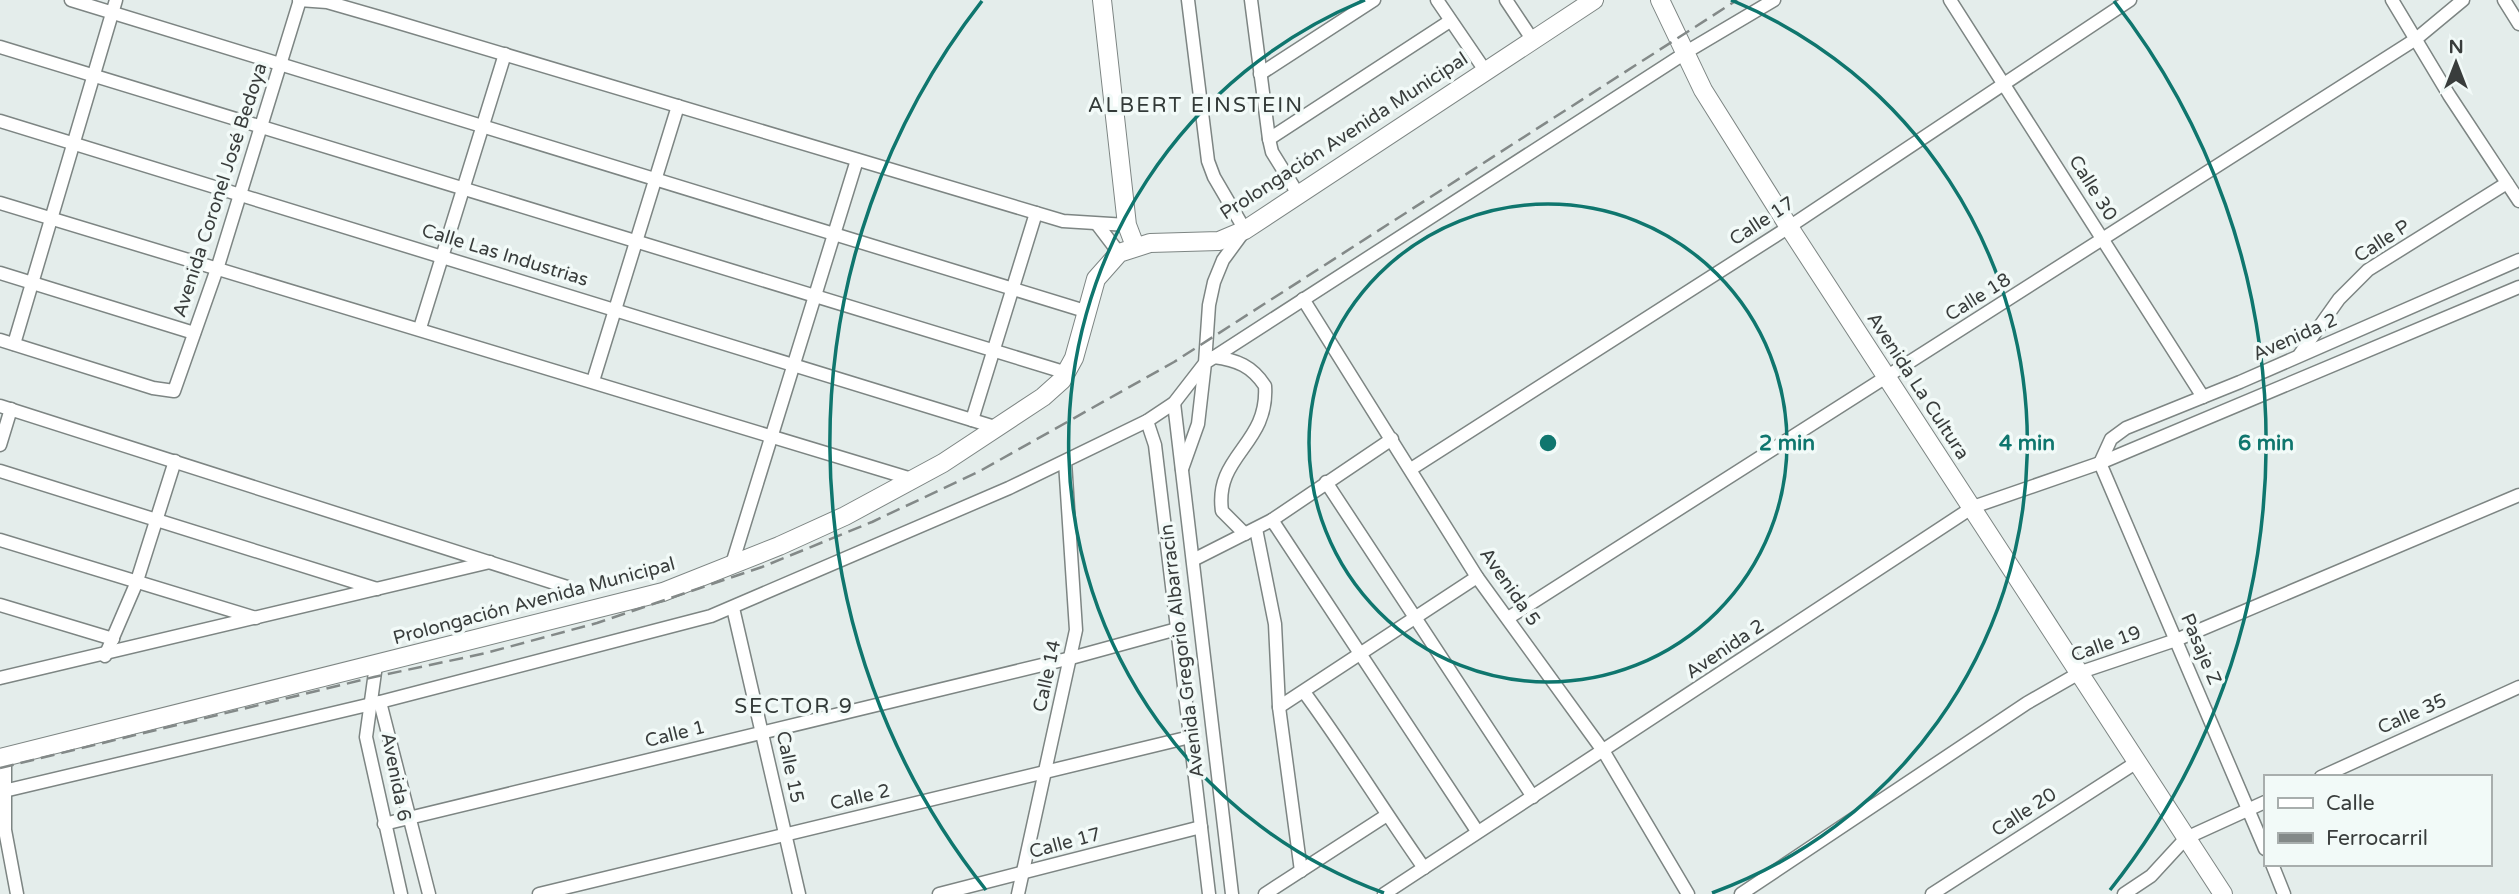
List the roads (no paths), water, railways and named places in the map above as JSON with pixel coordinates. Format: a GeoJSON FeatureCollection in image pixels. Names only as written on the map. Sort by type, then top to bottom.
{"type":"FeatureCollection","features":[{"type":"Feature","properties":{"kind":"main road"},"geometry":{"type":"LineString","coordinates":[[1101,0],[1128,249]]}},
{"type":"Feature","properties":{"kind":"main road","name":"Avenida La Cultura"},"geometry":{"type":"LineString","coordinates":[[1661,0],[1684,55],[1789,227],[2081,672],[2222,894]]}},
{"type":"Feature","properties":{"kind":"main road","name":"Prolongación Avenida Municipal"},"geometry":{"type":"LineString","coordinates":[[3,757],[376,666],[663,592],[845,516],[915,480],[1043,397],[1067,373],[1085,311],[1101,272],[1128,249],[1219,241],[1245,230],[1585,2]]}},
{"type":"Feature","properties":{"kind":"street"},"geometry":{"type":"LineString","coordinates":[[71,0],[114,6],[280,64],[1085,311]]}},
{"type":"Feature","properties":{"kind":"street"},"geometry":{"type":"LineString","coordinates":[[300,0],[327,2],[1063,221],[1127,225]]}},
{"type":"Feature","properties":{"kind":"street","name":"Avenida Coronel José Bedoya"},"geometry":{"type":"LineString","coordinates":[[14,344],[153,388],[174,391],[218,266],[300,0]]}},
{"type":"Feature","properties":{"kind":"street"},"geometry":{"type":"LineString","coordinates":[[1182,469],[1198,424],[1210,360],[1209,305],[1214,282],[1223,260],[1245,230],[1214,177],[1208,160],[1188,0]]}},
{"type":"Feature","properties":{"kind":"street"},"geometry":{"type":"LineString","coordinates":[[1251,0],[1259,74],[1272,152],[1298,194]]}},
{"type":"Feature","properties":{"kind":"street"},"geometry":{"type":"LineString","coordinates":[[1259,74],[1374,0]]}},
{"type":"Feature","properties":{"kind":"street"},"geometry":{"type":"LineString","coordinates":[[1437,0],[1484,69]]}},
{"type":"Feature","properties":{"kind":"street"},"geometry":{"type":"LineString","coordinates":[[1506,0],[1532,39]]}},
{"type":"Feature","properties":{"kind":"street"},"geometry":{"type":"LineString","coordinates":[[3,791],[627,641],[733,608],[1065,462],[1147,421],[1174,403],[1210,360],[1774,0]]}},
{"type":"Feature","properties":{"kind":"street","name":"Calle 30"},"geometry":{"type":"LineString","coordinates":[[1950,0],[2203,397]]}},
{"type":"Feature","properties":{"kind":"street","name":"Calle 17"},"geometry":{"type":"LineString","coordinates":[[1411,469],[1789,227],[2130,0]]}},
{"type":"Feature","properties":{"kind":"street"},"geometry":{"type":"LineString","coordinates":[[2392,0],[2519,201]]}},
{"type":"Feature","properties":{"kind":"street","name":"Calle 18"},"geometry":{"type":"LineString","coordinates":[[1508,618],[2416,39],[2463,0]]}},
{"type":"Feature","properties":{"kind":"street"},"geometry":{"type":"LineString","coordinates":[[2504,0],[2519,24]]}},
{"type":"Feature","properties":{"kind":"street"},"geometry":{"type":"LineString","coordinates":[[0,340],[14,344],[114,6]]}},
{"type":"Feature","properties":{"kind":"street"},"geometry":{"type":"LineString","coordinates":[[1269,139],[1450,21]]}},
{"type":"Feature","properties":{"kind":"street"},"geometry":{"type":"LineString","coordinates":[[0,47],[1067,373]]}},
{"type":"Feature","properties":{"kind":"street"},"geometry":{"type":"LineString","coordinates":[[420,328],[505,54]]}},
{"type":"Feature","properties":{"kind":"street"},"geometry":{"type":"LineString","coordinates":[[593,381],[678,106]]}},
{"type":"Feature","properties":{"kind":"street","name":"Calle Las Industrias"},"geometry":{"type":"LineString","coordinates":[[0,121],[998,428]]}},
{"type":"Feature","properties":{"kind":"street"},"geometry":{"type":"LineString","coordinates":[[732,564],[857,160]]}},
{"type":"Feature","properties":{"kind":"street","name":"Calle P"},"geometry":{"type":"LineString","coordinates":[[2299,355],[2339,299],[2368,270],[2507,183]]}},
{"type":"Feature","properties":{"kind":"street"},"geometry":{"type":"LineString","coordinates":[[0,203],[218,266],[915,480]]}},
{"type":"Feature","properties":{"kind":"street"},"geometry":{"type":"LineString","coordinates":[[972,420],[1036,213]]}},
{"type":"Feature","properties":{"kind":"street"},"geometry":{"type":"LineString","coordinates":[[1097,224],[1128,249]]}},
{"type":"Feature","properties":{"kind":"street","name":"Avenida 2"},"geometry":{"type":"LineString","coordinates":[[2100,463],[2117,434],[2519,260]]}},
{"type":"Feature","properties":{"kind":"street"},"geometry":{"type":"LineString","coordinates":[[0,272],[194,333]]}},
{"type":"Feature","properties":{"kind":"street","name":"Avenida 2"},"geometry":{"type":"LineString","coordinates":[[1384,894],[1477,831],[1604,752],[1973,507],[2100,463],[2519,287]]}},
{"type":"Feature","properties":{"kind":"street","name":"Avenida 5"},"geometry":{"type":"LineString","coordinates":[[1303,299],[1477,577],[1604,752],[1688,894]]}},
{"type":"Feature","properties":{"kind":"street"},"geometry":{"type":"LineString","coordinates":[[1210,360],[1240,362],[1251,369],[1265,386],[1265,408],[1257,430],[1226,471],[1222,484],[1222,511],[1251,532],[1275,624],[1279,707],[1301,871]]}},
{"type":"Feature","properties":{"kind":"street"},"geometry":{"type":"LineString","coordinates":[[2225,409],[2240,382]]}},
{"type":"Feature","properties":{"kind":"street","name":"Avenida Gregorio Albarracín"},"geometry":{"type":"LineString","coordinates":[[1174,403],[1232,894]]}},
{"type":"Feature","properties":{"kind":"street"},"geometry":{"type":"LineString","coordinates":[[0,445],[5,407],[567,587]]}},
{"type":"Feature","properties":{"kind":"street","name":"Avenida Gregorio Albarracín"},"geometry":{"type":"LineString","coordinates":[[1147,421],[1155,445],[1209,894]]}},
{"type":"Feature","properties":{"kind":"street"},"geometry":{"type":"LineString","coordinates":[[1193,560],[1272,520],[1392,439]]}},
{"type":"Feature","properties":{"kind":"street"},"geometry":{"type":"LineString","coordinates":[[105,656],[136,584],[175,461]]}},
{"type":"Feature","properties":{"kind":"street","name":"Calle 14"},"geometry":{"type":"LineString","coordinates":[[1018,894],[1071,657],[1075,614],[1065,462]]}},
{"type":"Feature","properties":{"kind":"street","name":"Pasaje Z"},"geometry":{"type":"LineString","coordinates":[[2100,463],[2264,847]]}},
{"type":"Feature","properties":{"kind":"street"},"geometry":{"type":"LineString","coordinates":[[0,471],[377,589]]}},
{"type":"Feature","properties":{"kind":"street"},"geometry":{"type":"LineString","coordinates":[[1326,482],[1533,797]]}},
{"type":"Feature","properties":{"kind":"street","name":"Calle 19"},"geometry":{"type":"LineString","coordinates":[[1741,894],[2027,703],[2081,672],[2176,640],[2519,495]]}},
{"type":"Feature","properties":{"kind":"street"},"geometry":{"type":"LineString","coordinates":[[1272,520],[1477,831]]}},
{"type":"Feature","properties":{"kind":"street"},"geometry":{"type":"LineString","coordinates":[[0,540],[136,584],[257,618]]}},
{"type":"Feature","properties":{"kind":"street"},"geometry":{"type":"LineString","coordinates":[[0,678],[105,656],[491,561]]}},
{"type":"Feature","properties":{"kind":"street"},"geometry":{"type":"LineString","coordinates":[[1279,707],[1477,577]]}},
{"type":"Feature","properties":{"kind":"street"},"geometry":{"type":"LineString","coordinates":[[0,605],[113,639]]}},
{"type":"Feature","properties":{"kind":"street","name":"Calle 15"},"geometry":{"type":"LineString","coordinates":[[733,608],[799,894]]}},
{"type":"Feature","properties":{"kind":"street","name":"Calle 1"},"geometry":{"type":"LineString","coordinates":[[384,824],[763,733],[1177,629]]}},
{"type":"Feature","properties":{"kind":"street","name":"Avenida 6"},"geometry":{"type":"LineString","coordinates":[[376,666],[374,703],[366,737],[401,894]]}},
{"type":"Feature","properties":{"kind":"street","name":"Calle 35"},"geometry":{"type":"LineString","coordinates":[[2325,775],[2519,687]]}},
{"type":"Feature","properties":{"kind":"street"},"geometry":{"type":"LineString","coordinates":[[1304,692],[1355,761],[1387,815],[1424,868]]}},
{"type":"Feature","properties":{"kind":"street","name":"Avenida 6"},"geometry":{"type":"LineString","coordinates":[[374,703],[429,894]]}},
{"type":"Feature","properties":{"kind":"street","name":"Calle 2"},"geometry":{"type":"LineString","coordinates":[[539,894],[1190,737]]}},
{"type":"Feature","properties":{"kind":"street"},"geometry":{"type":"LineString","coordinates":[[3,757],[5,830],[17,894]]}},
{"type":"Feature","properties":{"kind":"street","name":"Calle 20"},"geometry":{"type":"LineString","coordinates":[[1932,894],[2137,762]]}},
{"type":"Feature","properties":{"kind":"street"},"geometry":{"type":"LineString","coordinates":[[2124,894],[2151,876],[2186,838],[2264,802]]}},
{"type":"Feature","properties":{"kind":"street"},"geometry":{"type":"LineString","coordinates":[[1265,894],[1387,815]]}},
{"type":"Feature","properties":{"kind":"street","name":"Calle 17"},"geometry":{"type":"LineString","coordinates":[[939,894],[1201,827]]}},
{"type":"Feature","properties":{"kind":"street"},"geometry":{"type":"LineString","coordinates":[[2273,866],[2284,894]]}},
{"type":"Feature","properties":{"kind":"railway"},"geometry":{"type":"LineString","coordinates":[[0,768],[374,677],[486,653],[597,623],[762,567],[872,522],[980,471],[1174,362],[1737,0]]}},
{"type":"Feature","properties":{"kind":"district","name":"ALBERT EINSTEIN"},"geometry":{"type":"Point","coordinates":[1196,105]}},
{"type":"Feature","properties":{"kind":"district","name":"SECTOR 9"},"geometry":{"type":"Point","coordinates":[794,706]}}]}
